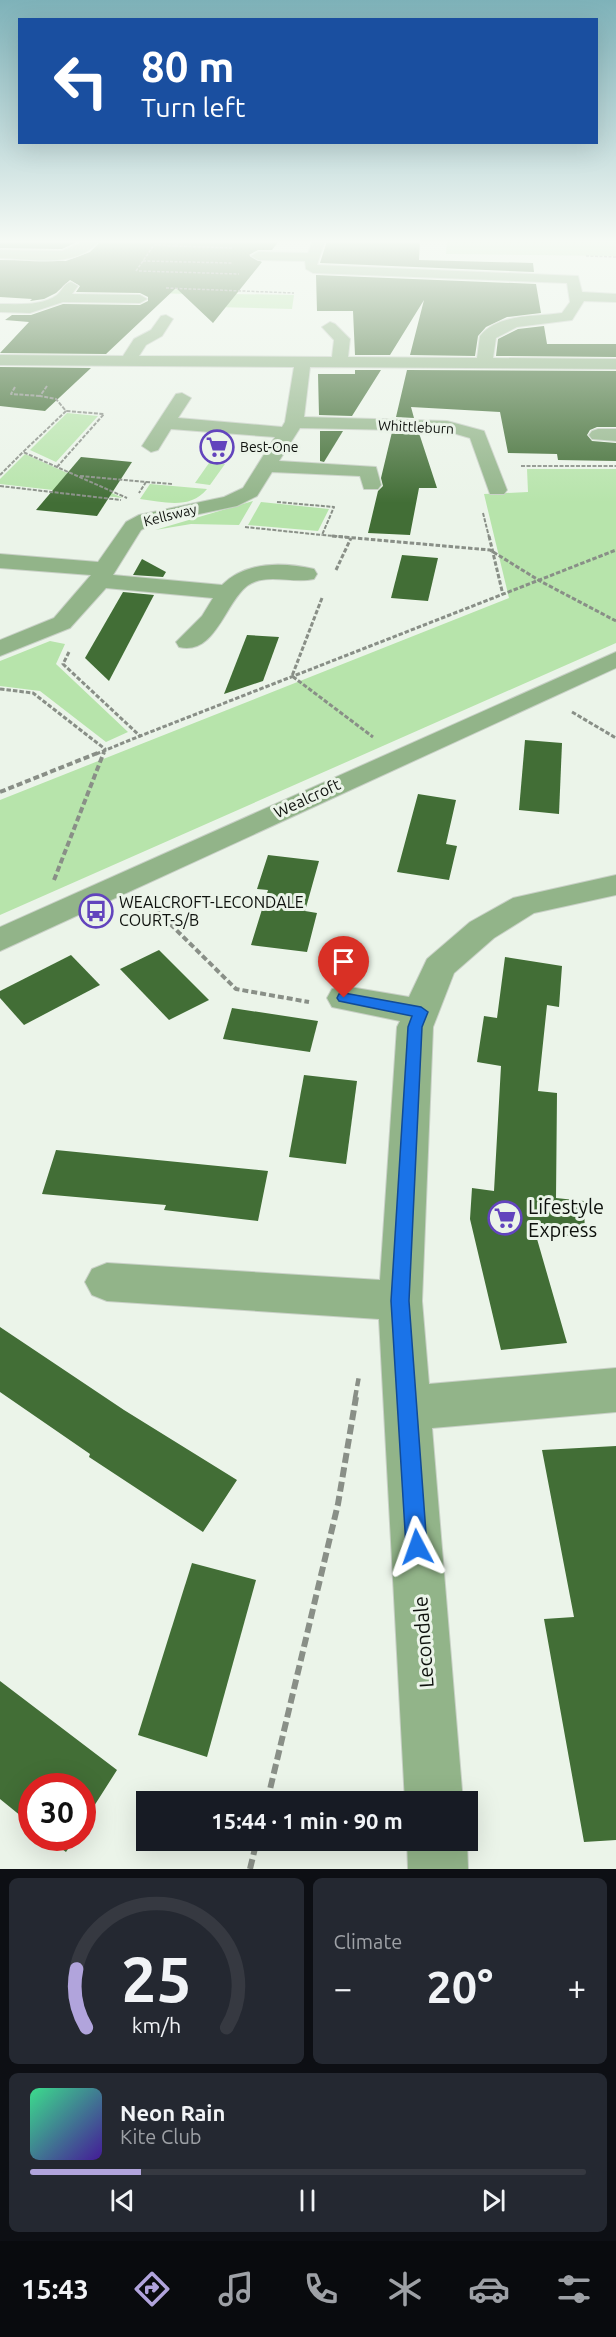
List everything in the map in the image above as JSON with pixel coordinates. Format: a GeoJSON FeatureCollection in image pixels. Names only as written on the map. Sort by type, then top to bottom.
{"type":"FeatureCollection","features":[{"type":"Feature","properties":{"kind":"street"},"geometry":{"type":"LineString","coordinates":[[128,361],[141,342],[157,333],[160,328]]}},
{"type":"Feature","properties":{"kind":"street"},"geometry":{"type":"LineString","coordinates":[[331,328],[342,339],[340,361]]}},
{"type":"Feature","properties":{"kind":"street"},"geometry":{"type":"LineString","coordinates":[[485,362],[488,336],[496,328]]}},
{"type":"Feature","properties":{"kind":"street"},"geometry":{"type":"LineString","coordinates":[[0,360],[616,364]]}},
{"type":"Feature","properties":{"kind":"street","name":"Kellsway"},"geometry":{"type":"LineString","coordinates":[[0,649],[62,623],[102,575],[133,526],[146,519],[237,498],[250,492],[290,428],[303,361]]}},
{"type":"Feature","properties":{"kind":"street"},"geometry":{"type":"LineString","coordinates":[[151,446],[182,398]]}},
{"type":"Feature","properties":{"kind":"street"},"geometry":{"type":"LineString","coordinates":[[167,423],[290,428]]}},
{"type":"Feature","properties":{"kind":"street","name":"Whittleburn"},"geometry":{"type":"LineString","coordinates":[[290,428],[447,426],[478,435],[497,490]]}},
{"type":"Feature","properties":{"kind":"street"},"geometry":{"type":"LineString","coordinates":[[267,466],[369,471],[371,485]]}},
{"type":"Feature","properties":{"kind":"street"},"geometry":{"type":"LineString","coordinates":[[0,561],[228,592]]}},
{"type":"Feature","properties":{"kind":"street"},"geometry":{"type":"LineString","coordinates":[[188,642],[212,620],[228,592],[239,581],[257,572],[306,574]]}},
{"type":"Feature","properties":{"kind":"street","name":"Wealcroft"},"geometry":{"type":"LineString","coordinates":[[0,940],[398,756],[616,659]]}},
{"type":"Feature","properties":{"kind":"street","name":"Lecondale"},"geometry":{"type":"LineString","coordinates":[[433,1791],[407,1408],[386,1300],[415,1027],[439,967],[482,930],[524,905],[616,885]]}},
{"type":"Feature","properties":{"kind":"street"},"geometry":{"type":"LineString","coordinates":[[344,998],[421,1012]]}},
{"type":"Feature","properties":{"kind":"street"},"geometry":{"type":"LineString","coordinates":[[107,1282],[386,1300]]}},
{"type":"Feature","properties":{"kind":"street"},"geometry":{"type":"LineString","coordinates":[[407,1408],[616,1390]]}},
{"type":"Feature","properties":{"kind":"street"},"geometry":{"type":"LineString","coordinates":[[437,1851],[438,1869]]}},
{"type":"Feature","properties":{"kind":"path"},"geometry":{"type":"LineString","coordinates":[[57,467],[104,414],[66,411],[56,399],[40,396],[63,360]]}},
{"type":"Feature","properties":{"kind":"path"},"geometry":{"type":"LineString","coordinates":[[0,475],[66,411]]}},
{"type":"Feature","properties":{"kind":"path"},"geometry":{"type":"LineString","coordinates":[[23,452],[134,501]]}},
{"type":"Feature","properties":{"kind":"path"},"geometry":{"type":"LineString","coordinates":[[489,466],[616,466]]}},
{"type":"Feature","properties":{"kind":"path"},"geometry":{"type":"LineString","coordinates":[[76,476],[146,482],[134,501]]}},
{"type":"Feature","properties":{"kind":"path"},"geometry":{"type":"LineString","coordinates":[[0,486],[134,501]]}},
{"type":"Feature","properties":{"kind":"path"},"geometry":{"type":"LineString","coordinates":[[497,490],[479,493],[490,550],[503,595]]}},
{"type":"Feature","properties":{"kind":"path"},"geometry":{"type":"LineString","coordinates":[[237,498],[334,507],[322,535]]}},
{"type":"Feature","properties":{"kind":"path"},"geometry":{"type":"LineString","coordinates":[[259,500],[242,526],[490,550],[540,581],[616,621]]}},
{"type":"Feature","properties":{"kind":"path"},"geometry":{"type":"LineString","coordinates":[[334,574],[351,538]]}},
{"type":"Feature","properties":{"kind":"path"},"geometry":{"type":"LineString","coordinates":[[0,792],[616,550]]}},
{"type":"Feature","properties":{"kind":"path"},"geometry":{"type":"LineString","coordinates":[[292,676],[324,594]]}},
{"type":"Feature","properties":{"kind":"path"},"geometry":{"type":"LineString","coordinates":[[62,623],[79,632],[63,664],[140,736]]}},
{"type":"Feature","properties":{"kind":"path"},"geometry":{"type":"LineString","coordinates":[[292,676],[398,756]]}},
{"type":"Feature","properties":{"kind":"path"},"geometry":{"type":"LineString","coordinates":[[0,689],[33,693],[105,749]]}},
{"type":"Feature","properties":{"kind":"path"},"geometry":{"type":"LineString","coordinates":[[566,708],[616,738]]}},
{"type":"Feature","properties":{"kind":"path"},"geometry":{"type":"LineString","coordinates":[[37,923],[105,749]]}},
{"type":"Feature","properties":{"kind":"path"},"geometry":{"type":"LineString","coordinates":[[126,882],[236,989],[331,1006],[344,998]]}},
{"type":"Feature","properties":{"kind":"path"},"geometry":{"type":"LineString","coordinates":[[270,1791],[386,1300]]}},
{"type":"Feature","properties":{"kind":"path"},"geometry":{"type":"LineString","coordinates":[[250,1869],[254,1851]]}},
{"type":"Feature","properties":{"kind":"green space"},"geometry":{"type":"Polygon","coordinates":[[[67,413],[98,416],[56,462],[30,450],[67,413]]]}},
{"type":"Feature","properties":{"kind":"green space"},"geometry":{"type":"Polygon","coordinates":[[[25,454],[123,498],[0,484],[0,479],[25,454]]]}},
{"type":"Feature","properties":{"kind":"green space"},"geometry":{"type":"Polygon","coordinates":[[[209,463],[225,464],[210,485],[195,483],[209,463]]]}},
{"type":"Feature","properties":{"kind":"green space"},"geometry":{"type":"Polygon","coordinates":[[[527,469],[616,469],[616,643],[0,915],[0,800],[509,598],[484,494],[528,492],[527,469]]]}},
{"type":"Feature","properties":{"kind":"green space"},"geometry":{"type":"Polygon","coordinates":[[[150,484],[207,489],[200,496],[185,502],[167,503],[140,499],[150,484]]]}},
{"type":"Feature","properties":{"kind":"green space"},"geometry":{"type":"Polygon","coordinates":[[[253,501],[239,525],[191,524],[155,530],[253,501]]]}},
{"type":"Feature","properties":{"kind":"green space"},"geometry":{"type":"Polygon","coordinates":[[[261,502],[329,509],[318,531],[248,525],[261,502]]]}},
{"type":"Feature","properties":{"kind":"green space"},"geometry":{"type":"Polygon","coordinates":[[[50,641],[65,644],[56,664],[128,732],[106,742],[40,691],[0,686],[0,661],[50,641]]]}},
{"type":"Feature","properties":{"kind":"building"},"geometry":{"type":"Polygon","coordinates":[[[23,328],[133,328],[106,354],[0,353],[23,328]]]}},
{"type":"Feature","properties":{"kind":"building"},"geometry":{"type":"Polygon","coordinates":[[[354,328],[407,328],[390,355],[355,355],[354,328]]]}},
{"type":"Feature","properties":{"kind":"building"},"geometry":{"type":"Polygon","coordinates":[[[417,328],[485,328],[478,336],[475,356],[410,355],[417,328]]]}},
{"type":"Feature","properties":{"kind":"building"},"geometry":{"type":"Polygon","coordinates":[[[544,328],[547,344],[616,344],[616,357],[496,356],[498,339],[518,329],[544,328]]]}},
{"type":"Feature","properties":{"kind":"building"},"geometry":{"type":"Polygon","coordinates":[[[0,367],[91,368],[45,411],[0,406],[0,367]]]}},
{"type":"Feature","properties":{"kind":"building"},"geometry":{"type":"Polygon","coordinates":[[[355,370],[381,370],[352,416],[319,415],[318,374],[355,374],[355,370]]]}},
{"type":"Feature","properties":{"kind":"building"},"geometry":{"type":"Polygon","coordinates":[[[407,370],[616,371],[616,427],[597,427],[590,430],[587,435],[592,441],[616,443],[616,461],[558,460],[557,454],[508,453],[500,412],[411,407],[414,418],[396,417],[407,370]]]}},
{"type":"Feature","properties":{"kind":"building"},"geometry":{"type":"Polygon","coordinates":[[[320,431],[343,431],[324,462],[320,461],[320,431]]]}},
{"type":"Feature","properties":{"kind":"building"},"geometry":{"type":"Polygon","coordinates":[[[392,432],[419,433],[437,488],[419,488],[410,535],[368,533],[378,491],[383,486],[381,478],[392,432]]]}},
{"type":"Feature","properties":{"kind":"building"},"geometry":{"type":"Polygon","coordinates":[[[81,457],[132,462],[97,516],[36,510],[81,457]]]}},
{"type":"Feature","properties":{"kind":"building"},"geometry":{"type":"Polygon","coordinates":[[[402,555],[438,558],[428,601],[391,598],[402,555]]]}},
{"type":"Feature","properties":{"kind":"building"},"geometry":{"type":"Polygon","coordinates":[[[142,559],[166,572],[163,577],[133,575],[142,559]]]}},
{"type":"Feature","properties":{"kind":"building"},"geometry":{"type":"Polygon","coordinates":[[[123,592],[154,595],[109,681],[85,658],[123,592]]]}},
{"type":"Feature","properties":{"kind":"building"},"geometry":{"type":"Polygon","coordinates":[[[247,635],[279,637],[263,681],[224,694],[247,635]]]}},
{"type":"Feature","properties":{"kind":"building"},"geometry":{"type":"Polygon","coordinates":[[[525,740],[562,743],[559,814],[519,810],[525,740]]]}},
{"type":"Feature","properties":{"kind":"building"},"geometry":{"type":"Polygon","coordinates":[[[418,794],[456,800],[446,844],[457,846],[449,880],[397,872],[418,794]]]}},
{"type":"Feature","properties":{"kind":"building"},"geometry":{"type":"Polygon","coordinates":[[[268,855],[319,861],[305,911],[317,913],[307,952],[251,945],[268,890],[257,889],[268,855]]]}},
{"type":"Feature","properties":{"kind":"building"},"geometry":{"type":"Polygon","coordinates":[[[159,950],[209,1000],[169,1020],[120,969],[159,950]]]}},
{"type":"Feature","properties":{"kind":"building"},"geometry":{"type":"Polygon","coordinates":[[[71,955],[100,985],[24,1025],[0,998],[0,991],[71,955]]]}},
{"type":"Feature","properties":{"kind":"building"},"geometry":{"type":"Polygon","coordinates":[[[505,957],[562,966],[559,1007],[547,1005],[538,1091],[557,1093],[556,1198],[584,1201],[585,1238],[535,1232],[567,1343],[501,1350],[470,1219],[472,1188],[494,1191],[501,1066],[477,1062],[484,1016],[497,1018],[505,957]]]}},
{"type":"Feature","properties":{"kind":"building"},"geometry":{"type":"Polygon","coordinates":[[[232,1008],[318,1021],[310,1052],[223,1039],[232,1008]]]}},
{"type":"Feature","properties":{"kind":"building"},"geometry":{"type":"Polygon","coordinates":[[[304,1075],[357,1081],[346,1164],[289,1157],[304,1075]]]}},
{"type":"Feature","properties":{"kind":"building"},"geometry":{"type":"Polygon","coordinates":[[[56,1150],[268,1171],[258,1221],[164,1210],[166,1205],[42,1194],[56,1150]]]}},
{"type":"Feature","properties":{"kind":"building"},"geometry":{"type":"Polygon","coordinates":[[[0,1327],[124,1410],[237,1480],[203,1532],[89,1457],[90,1454],[0,1392],[0,1327]]]}},
{"type":"Feature","properties":{"kind":"building"},"geometry":{"type":"Polygon","coordinates":[[[616,1446],[616,1840],[584,1842],[544,1619],[574,1617],[542,1450],[616,1446]]]}},
{"type":"Feature","properties":{"kind":"building"},"geometry":{"type":"Polygon","coordinates":[[[192,1563],[256,1580],[207,1757],[138,1735],[192,1563]]]}},
{"type":"Feature","properties":{"kind":"building"},"geometry":{"type":"Polygon","coordinates":[[[0,1681],[117,1770],[96,1803],[96,1773],[18,1773],[18,1814],[0,1799],[0,1681]]]}},
{"type":"Feature","properties":{"kind":"place","name":"Best-One"},"geometry":{"type":"Point","coordinates":[217,447]}},
{"type":"Feature","properties":{"kind":"place","name":"WEALCROFT-LECONDALE COURT-S/B"},"geometry":{"type":"Point","coordinates":[96,911]}},
{"type":"Feature","properties":{"kind":"place","name":"Lifestyle Express"},"geometry":{"type":"Point","coordinates":[505,1218]}},
{"type":"Feature","properties":{"kind":"route"},"geometry":{"type":"LineString","coordinates":[[344,998],[421,1012],[415,1027],[400,1301],[417,1547]]}}]}
